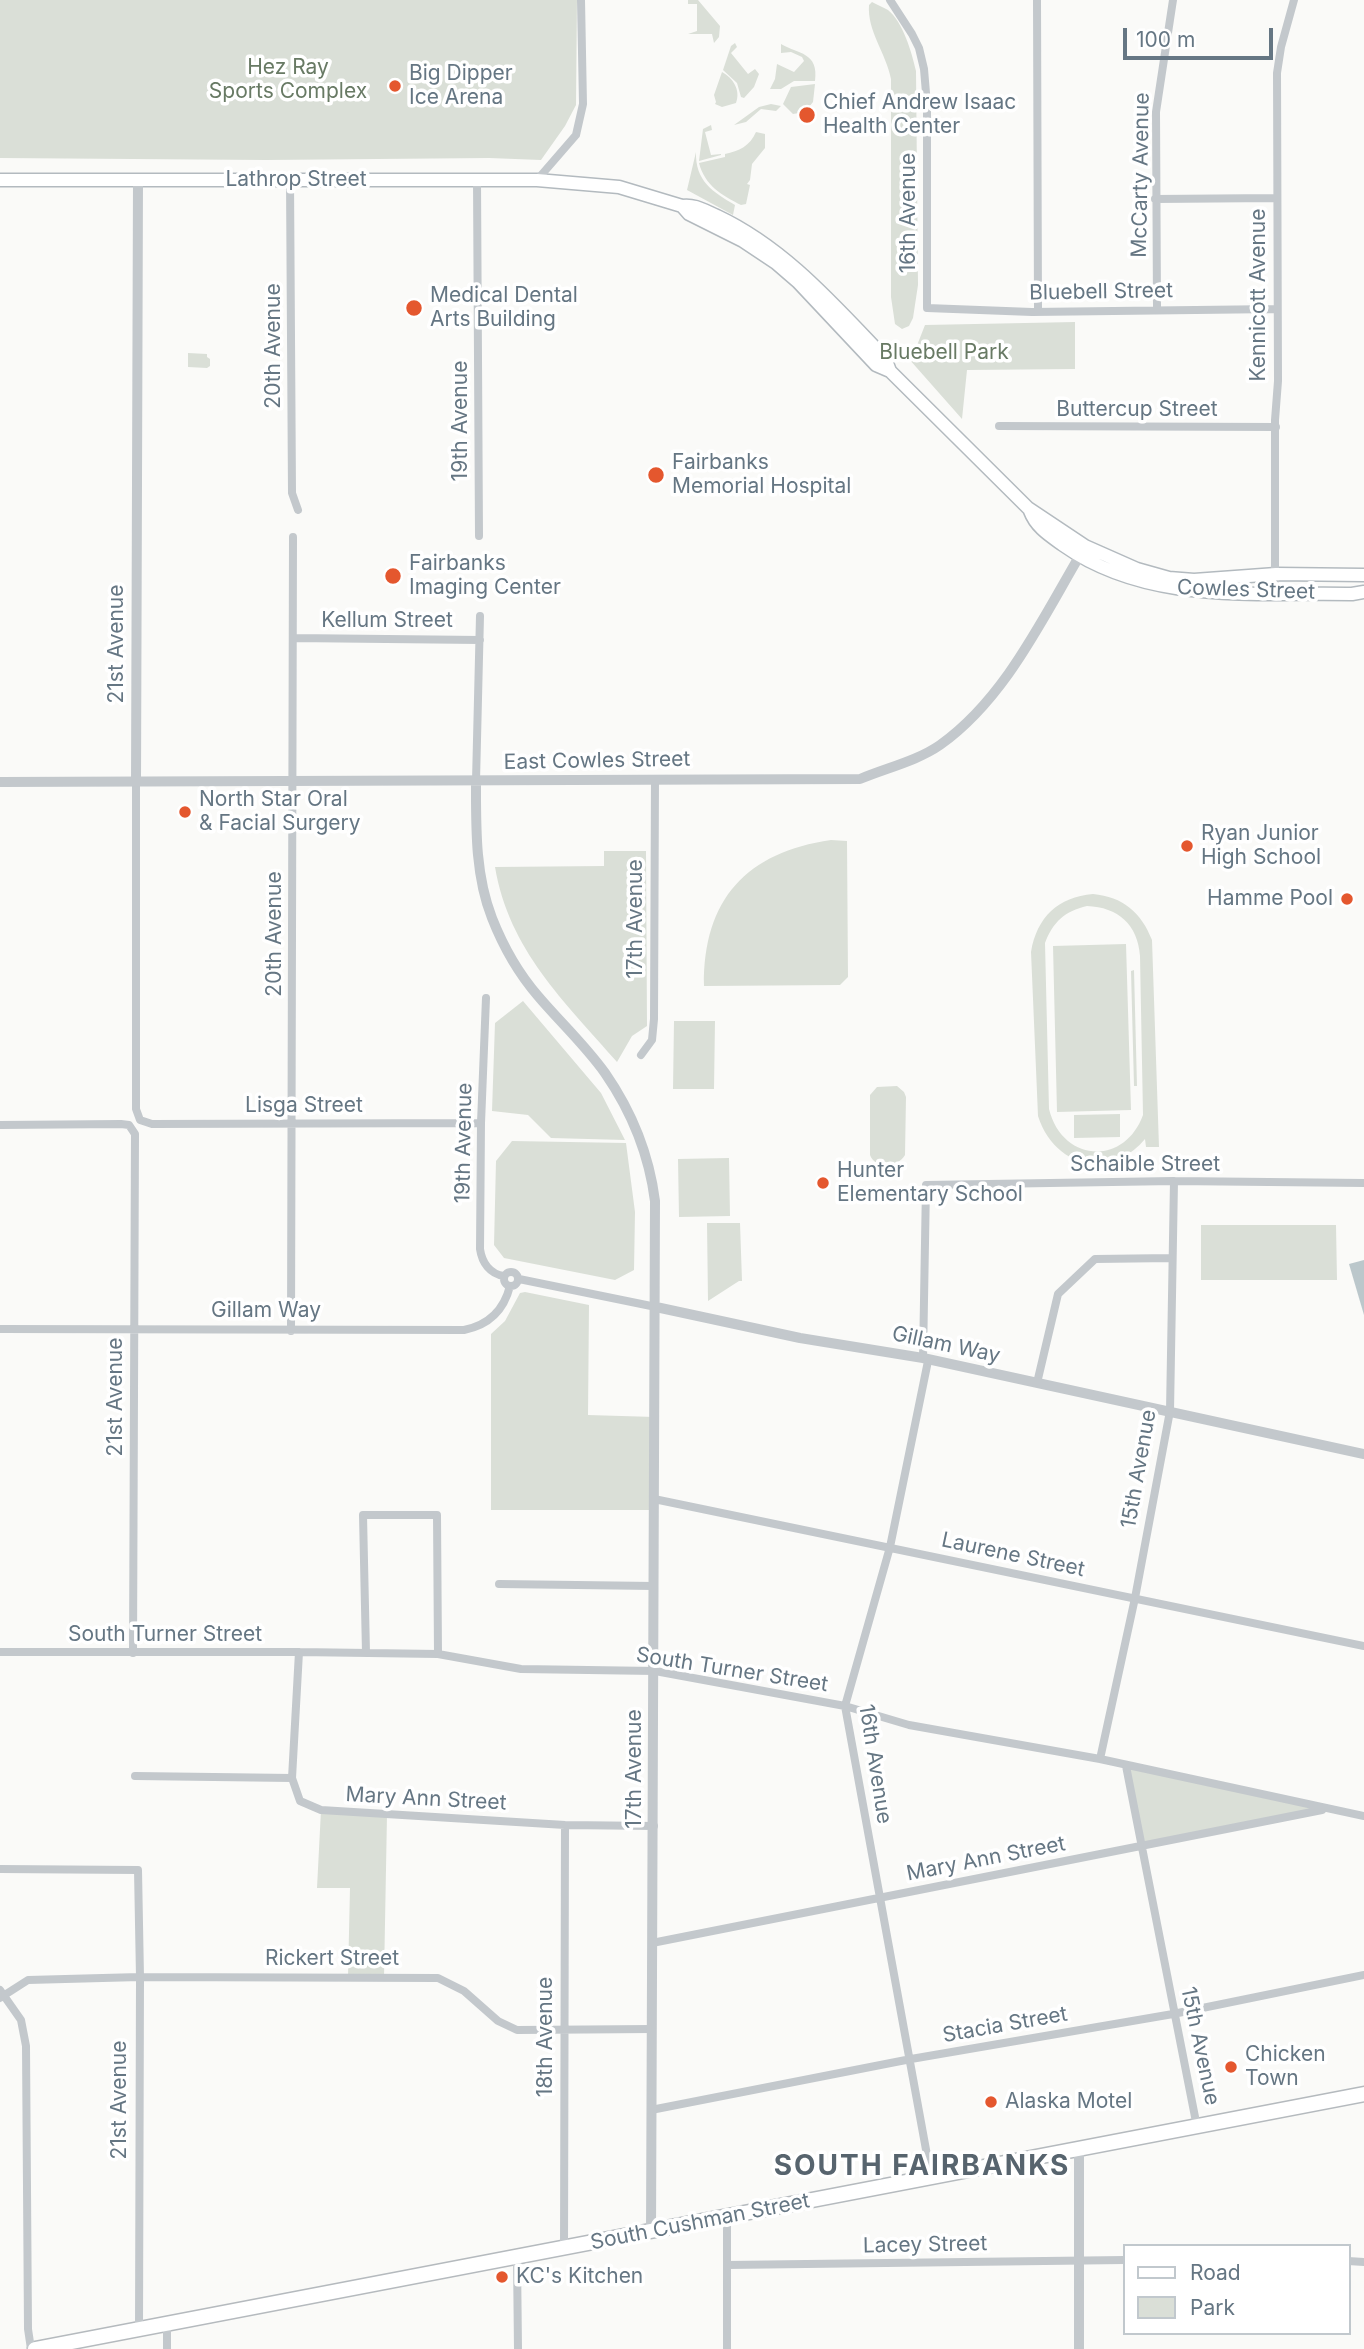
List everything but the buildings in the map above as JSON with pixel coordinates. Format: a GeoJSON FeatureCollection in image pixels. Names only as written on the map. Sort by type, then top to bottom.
{"type":"FeatureCollection","features":[{"type":"Feature","properties":{"kind":"main road","name":"Lathrop Street"},"geometry":{"type":"LineString","coordinates":[[0,180],[537,180],[592,183],[644,193],[682,206],[691,204],[763,242],[805,275],[885,358],[890,371],[1028,508],[1082,551]]}},
{"type":"Feature","properties":{"kind":"main road","name":"Cowles Street"},"geometry":{"type":"LineString","coordinates":[[1082,551],[1169,578],[1194,580],[1276,574],[1364,575]]}},
{"type":"Feature","properties":{"kind":"main road","name":"Cowles Street"},"geometry":{"type":"LineString","coordinates":[[1082,551],[1118,574],[1166,587],[1214,593],[1364,592]]}},
{"type":"Feature","properties":{"kind":"main road","name":"South Cushman Street"},"geometry":{"type":"LineString","coordinates":[[33,2349],[1364,2094]]}},
{"type":"Feature","properties":{"kind":"street"},"geometry":{"type":"LineString","coordinates":[[537,180],[576,135],[583,104],[580,0]]}},
{"type":"Feature","properties":{"kind":"street","name":"16th Avenue"},"geometry":{"type":"LineString","coordinates":[[890,0],[915,41],[924,69],[927,119],[927,309]]}},
{"type":"Feature","properties":{"kind":"street"},"geometry":{"type":"LineString","coordinates":[[1037,0],[1038,312]]}},
{"type":"Feature","properties":{"kind":"street","name":"McCarty Avenue"},"geometry":{"type":"LineString","coordinates":[[1157,309],[1156,112],[1173,0]]}},
{"type":"Feature","properties":{"kind":"street","name":"Kennicott Avenue"},"geometry":{"type":"LineString","coordinates":[[1275,593],[1278,381],[1277,72],[1294,0]]}},
{"type":"Feature","properties":{"kind":"street","name":"21st Avenue"},"geometry":{"type":"LineString","coordinates":[[136,1109],[138,180]]}},
{"type":"Feature","properties":{"kind":"street","name":"20th Avenue"},"geometry":{"type":"LineString","coordinates":[[290,180],[292,493],[298,510]]}},
{"type":"Feature","properties":{"kind":"street","name":"19th Avenue"},"geometry":{"type":"LineString","coordinates":[[477,180],[478,536]]}},
{"type":"Feature","properties":{"kind":"street"},"geometry":{"type":"LineString","coordinates":[[1155,199],[1276,198]]}},
{"type":"Feature","properties":{"kind":"street","name":"Bluebell Street"},"geometry":{"type":"LineString","coordinates":[[927,309],[1038,312],[1277,309]]}},
{"type":"Feature","properties":{"kind":"street","name":"Buttercup Street"},"geometry":{"type":"LineString","coordinates":[[999,426],[1276,427]]}},
{"type":"Feature","properties":{"kind":"street","name":"20th Avenue"},"geometry":{"type":"LineString","coordinates":[[291,1331],[293,537]]}},
{"type":"Feature","properties":{"kind":"street","name":"East Cowles Street"},"geometry":{"type":"LineString","coordinates":[[0,782],[860,779],[931,750],[975,714],[1011,671],[1082,551]]}},
{"type":"Feature","properties":{"kind":"street"},"geometry":{"type":"LineString","coordinates":[[476,781],[480,616]]}},
{"type":"Feature","properties":{"kind":"street","name":"Kellum Street"},"geometry":{"type":"LineString","coordinates":[[293,638],[480,640]]}},
{"type":"Feature","properties":{"kind":"street","name":"17th Avenue"},"geometry":{"type":"LineString","coordinates":[[641,1055],[652,1040],[654,1019],[655,779]]}},
{"type":"Feature","properties":{"kind":"street","name":"17th Avenue"},"geometry":{"type":"LineString","coordinates":[[476,781],[479,864],[492,919],[518,969],[536,994],[605,1073],[639,1135],[652,1178],[655,1201],[651,2232]]}},
{"type":"Feature","properties":{"kind":"street","name":"19th Avenue"},"geometry":{"type":"LineString","coordinates":[[486,998],[480,1254],[489,1269],[504,1276]]}},
{"type":"Feature","properties":{"kind":"street","name":"Lisga Street"},"geometry":{"type":"LineString","coordinates":[[136,1109],[140,1120],[152,1124],[481,1123]]}},
{"type":"Feature","properties":{"kind":"street","name":"21st Avenue"},"geometry":{"type":"LineString","coordinates":[[0,1125],[129,1125],[135,1135],[133,1653]]}},
{"type":"Feature","properties":{"kind":"street","name":"Schaible Street"},"geometry":{"type":"LineString","coordinates":[[926,1185],[1174,1181],[1364,1183]]}},
{"type":"Feature","properties":{"kind":"street","name":"15th Avenue"},"geometry":{"type":"LineString","coordinates":[[1100,1759],[1135,1598],[1170,1411],[1174,1181]]}},
{"type":"Feature","properties":{"kind":"street","name":"16th Avenue"},"geometry":{"type":"LineString","coordinates":[[926,1185],[925,1360],[890,1547],[845,1706],[931,2177]]}},
{"type":"Feature","properties":{"kind":"street"},"geometry":{"type":"LineString","coordinates":[[1037,1383],[1058,1294],[1095,1259],[1172,1258]]}},
{"type":"Feature","properties":{"kind":"street"},"geometry":{"type":"LineString","coordinates":[[513,1271],[519,1279],[516,1284],[510,1286],[505,1282],[504,1276],[513,1271]]}},
{"type":"Feature","properties":{"kind":"street","name":"Gillam Way"},"geometry":{"type":"LineString","coordinates":[[519,1279],[1363,1451]]}},
{"type":"Feature","properties":{"kind":"street","name":"Gillam Way"},"geometry":{"type":"LineString","coordinates":[[0,1329],[469,1329],[496,1314],[504,1304],[510,1286]]}},
{"type":"Feature","properties":{"kind":"street","name":"Laurene Street"},"geometry":{"type":"LineString","coordinates":[[654,1499],[1364,1646]]}},
{"type":"Feature","properties":{"kind":"street"},"geometry":{"type":"LineString","coordinates":[[366,1653],[363,1515],[437,1515],[438,1654]]}},
{"type":"Feature","properties":{"kind":"street"},"geometry":{"type":"LineString","coordinates":[[499,1584],[654,1586]]}},
{"type":"Feature","properties":{"kind":"street","name":"South Turner Street"},"geometry":{"type":"LineString","coordinates":[[0,1652],[438,1654],[522,1670],[654,1671],[845,1706],[909,1726],[1100,1759],[1364,1816]]}},
{"type":"Feature","properties":{"kind":"street"},"geometry":{"type":"LineString","coordinates":[[135,1776],[292,1778],[299,1652]]}},
{"type":"Feature","properties":{"kind":"street","name":"15th Avenue"},"geometry":{"type":"LineString","coordinates":[[1126,1766],[1197,2127]]}},
{"type":"Feature","properties":{"kind":"street","name":"Mary Ann Street"},"geometry":{"type":"LineString","coordinates":[[292,1778],[300,1801],[321,1811],[565,1825],[654,1826]]}},
{"type":"Feature","properties":{"kind":"street","name":"Mary Ann Street"},"geometry":{"type":"LineString","coordinates":[[652,1943],[1327,1808]]}},
{"type":"Feature","properties":{"kind":"street","name":"18th Avenue"},"geometry":{"type":"LineString","coordinates":[[564,2249],[565,1825]]}},
{"type":"Feature","properties":{"kind":"street","name":"21st Avenue"},"geometry":{"type":"LineString","coordinates":[[0,1869],[138,1870],[139,2330]]}},
{"type":"Feature","properties":{"kind":"street","name":"Stacia Street"},"geometry":{"type":"LineString","coordinates":[[651,2110],[911,2059],[1173,2014],[1364,1975]]}},
{"type":"Feature","properties":{"kind":"street","name":"Rickert Street"},"geometry":{"type":"LineString","coordinates":[[1,1995],[28,1980],[140,1977],[438,1978],[464,1990],[498,2021],[517,2030],[564,2032],[652,2029]]}},
{"type":"Feature","properties":{"kind":"street"},"geometry":{"type":"LineString","coordinates":[[1,1995],[21,2020],[26,2046],[27,2329],[33,2349]]}},
{"type":"Feature","properties":{"kind":"street"},"geometry":{"type":"LineString","coordinates":[[1079,2150],[1079,2349]]}},
{"type":"Feature","properties":{"kind":"street"},"geometry":{"type":"LineString","coordinates":[[727,2217],[727,2349]]}},
{"type":"Feature","properties":{"kind":"street"},"geometry":{"type":"LineString","coordinates":[[517,2258],[518,2349]]}},
{"type":"Feature","properties":{"kind":"street","name":"Lacey Street"},"geometry":{"type":"LineString","coordinates":[[727,2265],[1122,2260]]}},
{"type":"Feature","properties":{"kind":"street"},"geometry":{"type":"LineString","coordinates":[[167,2325],[167,2349]]}},
{"type":"Feature","properties":{"kind":"green space","name":"Hez Ray Sports Complex"},"geometry":{"type":"Polygon","coordinates":[[[0,0],[577,0],[576,105],[541,160],[0,158],[0,0]]]}},
{"type":"Feature","properties":{"kind":"green space"},"geometry":{"type":"Polygon","coordinates":[[[688,0],[698,0],[720,26],[719,37],[714,43],[712,34],[688,34],[697,31],[697,4],[688,4],[688,0]]]}},
{"type":"Feature","properties":{"kind":"green space"},"geometry":{"type":"Polygon","coordinates":[[[872,2],[888,10],[898,22],[916,71],[918,285],[913,318],[909,326],[902,329],[895,324],[891,297],[891,79],[871,24],[869,5],[872,2]]]}},
{"type":"Feature","properties":{"kind":"green space"},"geometry":{"type":"Polygon","coordinates":[[[735,43],[737,47],[731,53],[748,74],[755,69],[759,74],[754,87],[744,98],[741,97],[737,83],[723,70],[731,46],[735,43]]]}},
{"type":"Feature","properties":{"kind":"green space"},"geometry":{"type":"Polygon","coordinates":[[[781,44],[810,59],[814,64],[815,81],[794,81],[781,89],[770,89],[775,79],[777,64],[794,72],[804,61],[802,57],[791,52],[781,53],[781,44]]]}},
{"type":"Feature","properties":{"kind":"green space"},"geometry":{"type":"Polygon","coordinates":[[[722,72],[733,81],[737,98],[736,103],[722,107],[715,104],[714,95],[722,72]]]}},
{"type":"Feature","properties":{"kind":"green space"},"geometry":{"type":"Polygon","coordinates":[[[815,84],[813,102],[805,112],[793,114],[783,104],[791,87],[815,84]]]}},
{"type":"Feature","properties":{"kind":"green space"},"geometry":{"type":"Polygon","coordinates":[[[771,104],[781,106],[776,111],[761,109],[746,122],[734,125],[759,107],[771,104]]]}},
{"type":"Feature","properties":{"kind":"green space"},"geometry":{"type":"Polygon","coordinates":[[[711,125],[712,130],[705,132],[711,155],[721,155],[699,161],[703,129],[711,125]]]}},
{"type":"Feature","properties":{"kind":"green space"},"geometry":{"type":"Polygon","coordinates":[[[756,132],[765,134],[765,148],[752,164],[746,204],[741,205],[710,184],[699,163],[725,157],[725,154],[751,141],[756,132]]]}},
{"type":"Feature","properties":{"kind":"green space"},"geometry":{"type":"Polygon","coordinates":[[[696,152],[696,162],[702,178],[719,195],[735,205],[733,215],[687,190],[696,152]]]}},
{"type":"Feature","properties":{"kind":"green space","name":"Bluebell Park"},"geometry":{"type":"Polygon","coordinates":[[[1075,322],[1075,369],[967,370],[962,419],[909,359],[925,325],[1075,322]]]}},
{"type":"Feature","properties":{"kind":"green space"},"geometry":{"type":"Polygon","coordinates":[[[188,353],[207,354],[210,366],[188,367],[188,353]]]}},
{"type":"Feature","properties":{"kind":"green space"},"geometry":{"type":"Polygon","coordinates":[[[831,840],[847,841],[848,977],[840,985],[704,986],[706,955],[712,928],[722,905],[736,885],[754,869],[776,856],[801,846],[831,840]]]}},
{"type":"Feature","properties":{"kind":"green space"},"geometry":{"type":"Polygon","coordinates":[[[604,851],[646,851],[647,1026],[632,1036],[617,1062],[541,973],[513,924],[502,897],[495,867],[604,866],[604,851]]]}},
{"type":"Feature","properties":{"kind":"green space"},"geometry":{"type":"Polygon","coordinates":[[[1093,894],[1122,902],[1142,921],[1152,940],[1159,1147],[1146,1147],[1145,1139],[1131,1152],[1100,1164],[1070,1157],[1057,1147],[1038,1116],[1031,952],[1038,929],[1051,911],[1069,899],[1093,894]],[[1087,906],[1066,914],[1056,923],[1045,943],[1049,1109],[1056,1127],[1066,1140],[1079,1148],[1094,1151],[1108,1150],[1122,1143],[1134,1132],[1143,1115],[1138,945],[1131,927],[1124,920],[1117,914],[1087,906]]]}},
{"type":"Feature","properties":{"kind":"green space"},"geometry":{"type":"Polygon","coordinates":[[[1126,944],[1131,1110],[1057,1112],[1053,946],[1126,944]]]}},
{"type":"Feature","properties":{"kind":"green space"},"geometry":{"type":"Polygon","coordinates":[[[1134,970],[1137,1086],[1134,1086],[1131,971],[1134,970]]]}},
{"type":"Feature","properties":{"kind":"green space"},"geometry":{"type":"Polygon","coordinates":[[[523,1001],[601,1093],[625,1140],[551,1138],[528,1115],[492,1111],[495,1023],[523,1001]]]}},
{"type":"Feature","properties":{"kind":"green space"},"geometry":{"type":"Polygon","coordinates":[[[674,1021],[715,1021],[714,1089],[673,1089],[674,1021]]]}},
{"type":"Feature","properties":{"kind":"green space"},"geometry":{"type":"Polygon","coordinates":[[[897,1086],[906,1097],[905,1155],[897,1162],[881,1165],[870,1155],[870,1095],[877,1087],[897,1086]]]}},
{"type":"Feature","properties":{"kind":"green space"},"geometry":{"type":"Polygon","coordinates":[[[1120,1114],[1120,1137],[1074,1138],[1074,1115],[1120,1114]]]}},
{"type":"Feature","properties":{"kind":"green space"},"geometry":{"type":"Polygon","coordinates":[[[512,1141],[626,1143],[635,1212],[634,1270],[615,1280],[504,1258],[494,1245],[496,1161],[512,1141]]]}},
{"type":"Feature","properties":{"kind":"green space"},"geometry":{"type":"Polygon","coordinates":[[[729,1158],[730,1216],[679,1217],[678,1159],[729,1158]]]}},
{"type":"Feature","properties":{"kind":"green space"},"geometry":{"type":"Polygon","coordinates":[[[707,1223],[740,1223],[742,1281],[708,1301],[707,1223]]]}},
{"type":"Feature","properties":{"kind":"green space"},"geometry":{"type":"Polygon","coordinates":[[[1201,1225],[1336,1225],[1337,1280],[1201,1280],[1201,1225]]]}},
{"type":"Feature","properties":{"kind":"green space"},"geometry":{"type":"Polygon","coordinates":[[[520,1293],[589,1305],[588,1415],[655,1417],[654,1510],[491,1510],[491,1334],[505,1321],[520,1293]]]}},
{"type":"Feature","properties":{"kind":"green space"},"geometry":{"type":"Polygon","coordinates":[[[1126,1766],[1327,1808],[1141,1846],[1126,1766]]]}},
{"type":"Feature","properties":{"kind":"green space"},"geometry":{"type":"Polygon","coordinates":[[[321,1810],[387,1815],[384,1977],[348,1977],[350,1888],[317,1888],[321,1810]]]}},
{"type":"Feature","properties":{"kind":"shaded area"},"geometry":{"type":"Polygon","coordinates":[[[1364,1260],[1364,1315],[1349,1264],[1364,1260]]]}},
{"type":"Feature","properties":{"kind":"place","name":"Big Dipper Ice Arena"},"geometry":{"type":"Point","coordinates":[395,86]}},
{"type":"Feature","properties":{"kind":"place","name":"Chief Andrew Isaac Health Center"},"geometry":{"type":"Point","coordinates":[807,115]}},
{"type":"Feature","properties":{"kind":"place","name":"Medical Dental Arts Building"},"geometry":{"type":"Point","coordinates":[414,308]}},
{"type":"Feature","properties":{"kind":"place","name":"Fairbanks Memorial Hospital"},"geometry":{"type":"Point","coordinates":[656,475]}},
{"type":"Feature","properties":{"kind":"place","name":"Fairbanks Imaging Center"},"geometry":{"type":"Point","coordinates":[393,576]}},
{"type":"Feature","properties":{"kind":"place","name":"North Star Oral & Facial Surgery"},"geometry":{"type":"Point","coordinates":[185,812]}},
{"type":"Feature","properties":{"kind":"place","name":"Ryan Junior High School"},"geometry":{"type":"Point","coordinates":[1187,846]}},
{"type":"Feature","properties":{"kind":"place","name":"Hamme Pool"},"geometry":{"type":"Point","coordinates":[1347,899]}},
{"type":"Feature","properties":{"kind":"place","name":"Hunter Elementary School"},"geometry":{"type":"Point","coordinates":[823,1183]}},
{"type":"Feature","properties":{"kind":"place","name":"Chicken Town"},"geometry":{"type":"Point","coordinates":[1231,2067]}},
{"type":"Feature","properties":{"kind":"place","name":"Alaska Motel"},"geometry":{"type":"Point","coordinates":[991,2102]}},
{"type":"Feature","properties":{"kind":"place","name":"KC's Kitchen"},"geometry":{"type":"Point","coordinates":[502,2277]}},
{"type":"Feature","properties":{"kind":"district","name":"SOUTH FAIRBANKS"},"geometry":{"type":"Point","coordinates":[922,2167]}}]}
